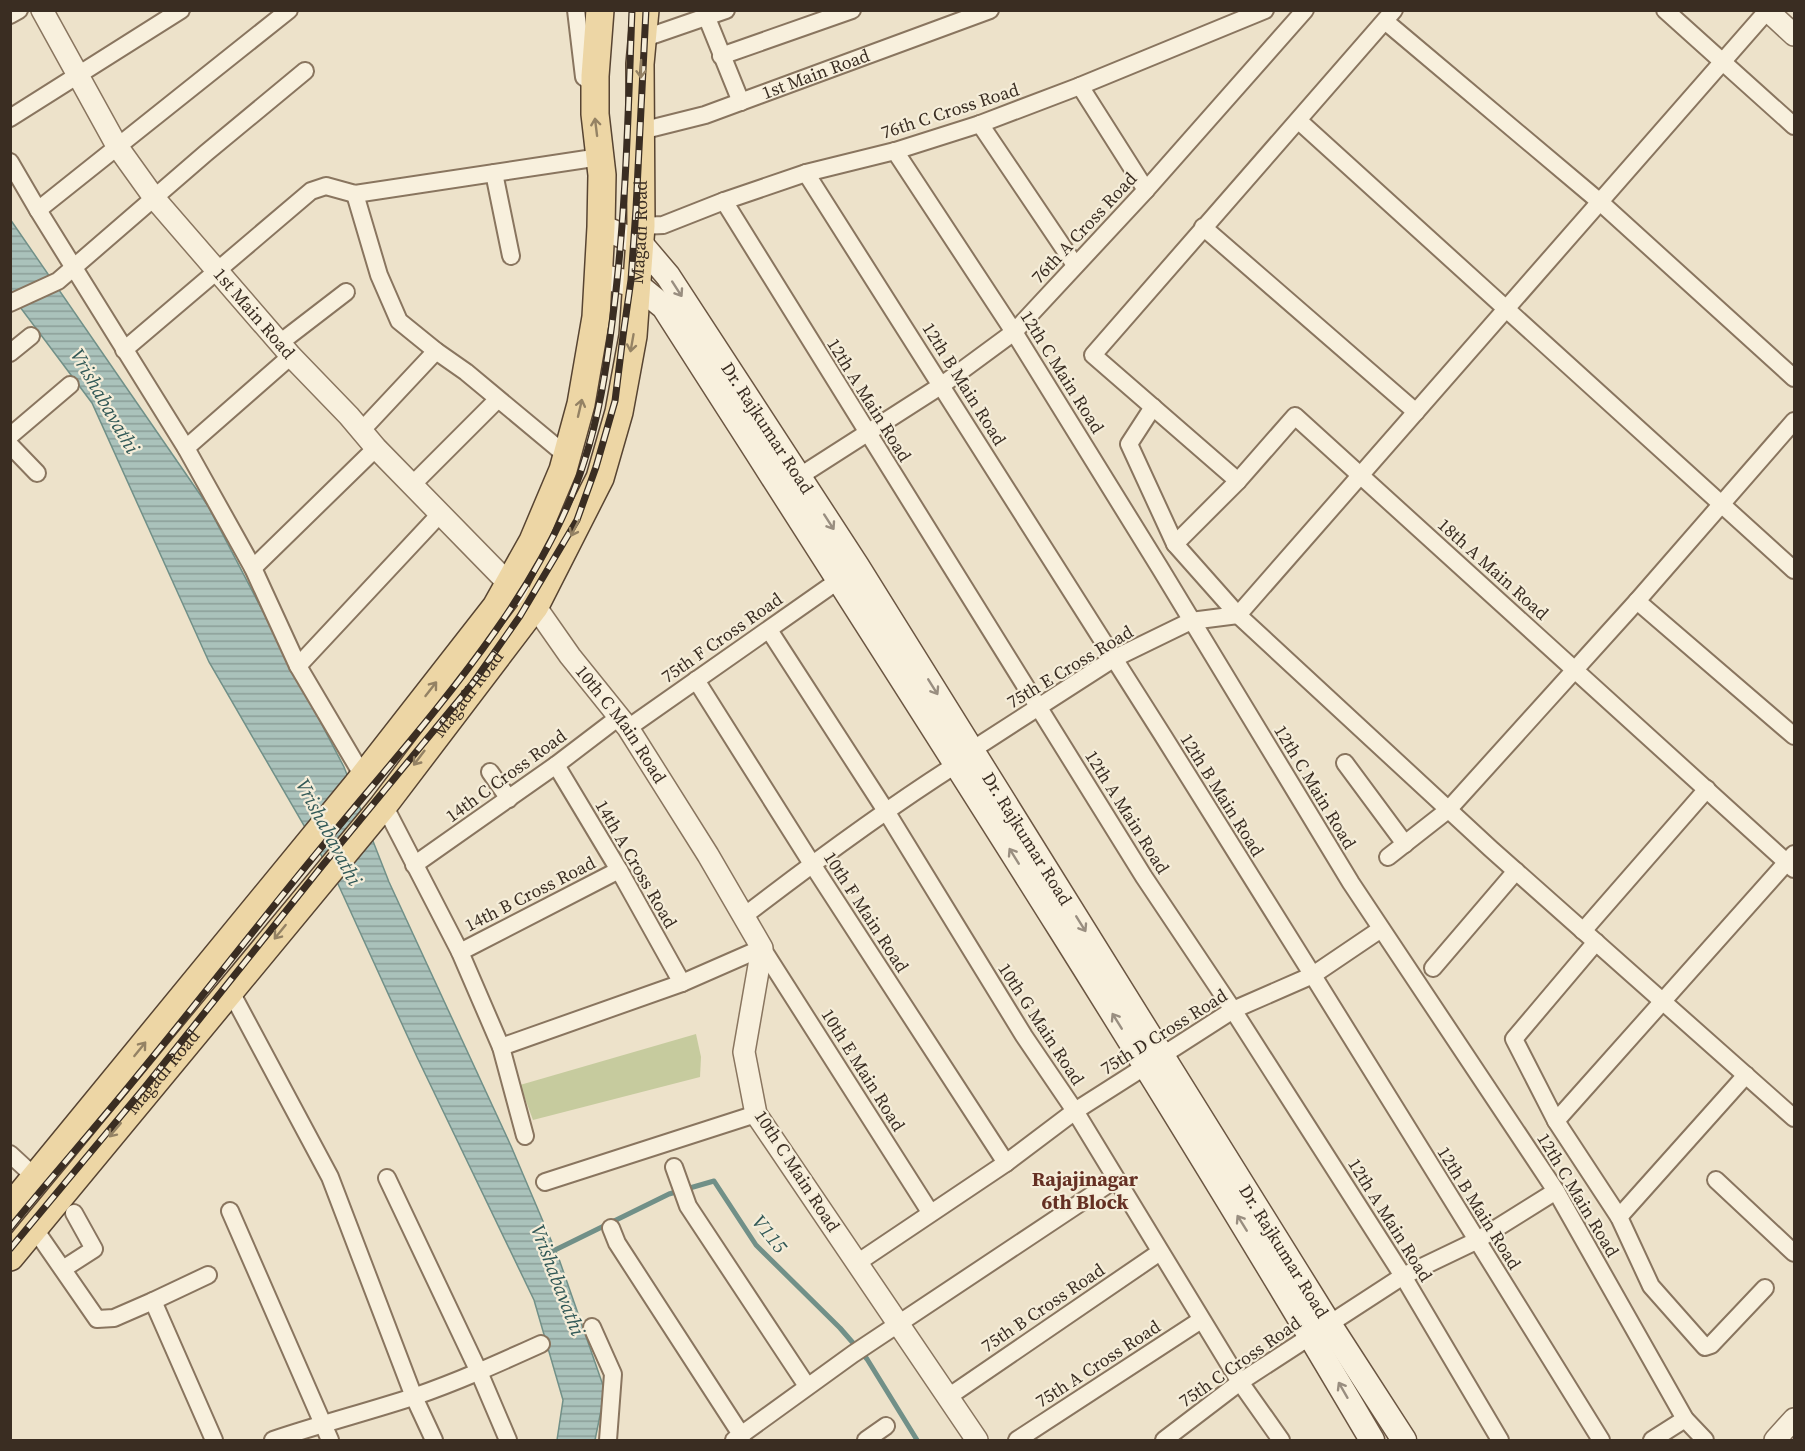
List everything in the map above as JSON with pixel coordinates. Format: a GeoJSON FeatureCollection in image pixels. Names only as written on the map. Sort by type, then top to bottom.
{"type":"FeatureCollection","features":[{"type":"Feature","properties":{"kind":"main road","name":"Magadi Road"},"geometry":{"type":"LineString","coordinates":[[10,1208],[357,784],[496,607],[533,541],[567,456],[581,404],[596,317],[602,227],[600,157],[595,114],[600,10]]}},
{"type":"Feature","properties":{"kind":"main road","name":"Magadi Road"},"geometry":{"type":"LineString","coordinates":[[10,1257],[380,810],[535,606],[600,478],[619,412],[633,336],[638,285],[641,234],[640,64],[645,10]]}},
{"type":"Feature","properties":{"kind":"main road"},"geometry":{"type":"LineString","coordinates":[[602,227],[641,234]]}},
{"type":"Feature","properties":{"kind":"main road","name":"Dr. Rajkumar Road"},"geometry":{"type":"LineString","coordinates":[[641,234],[800,476],[965,757],[1320,1330],[1404,1440]]}},
{"type":"Feature","properties":{"kind":"main road"},"geometry":{"type":"LineString","coordinates":[[600,276],[638,285]]}},
{"type":"Feature","properties":{"kind":"main road","name":"Dr. Rajkumar Road"},"geometry":{"type":"LineString","coordinates":[[638,285],[664,307],[839,580],[965,757]]}},
{"type":"Feature","properties":{"kind":"main road"},"geometry":{"type":"LineString","coordinates":[[357,784],[380,810]]}},
{"type":"Feature","properties":{"kind":"main road","name":"Dr. Rajkumar Road"},"geometry":{"type":"LineString","coordinates":[[1320,1330],[1372,1440]]}},
{"type":"Feature","properties":{"kind":"street"},"geometry":{"type":"LineString","coordinates":[[10,15],[19,10]]}},
{"type":"Feature","properties":{"kind":"street","name":"1st Main Road"},"geometry":{"type":"LineString","coordinates":[[42,10],[117,146],[155,199],[376,448],[509,584]]}},
{"type":"Feature","properties":{"kind":"street"},"geometry":{"type":"LineString","coordinates":[[10,118],[181,10]]}},
{"type":"Feature","properties":{"kind":"street"},"geometry":{"type":"LineString","coordinates":[[38,210],[289,10]]}},
{"type":"Feature","properties":{"kind":"street"},"geometry":{"type":"LineString","coordinates":[[576,10],[584,77],[596,86]]}},
{"type":"Feature","properties":{"kind":"street"},"geometry":{"type":"LineString","coordinates":[[642,39],[726,10]]}},
{"type":"Feature","properties":{"kind":"street"},"geometry":{"type":"LineString","coordinates":[[721,56],[852,10]]}},
{"type":"Feature","properties":{"kind":"street","name":"1st Main Road"},"geometry":{"type":"LineString","coordinates":[[641,131],[705,115],[990,10]]}},
{"type":"Feature","properties":{"kind":"street","name":"76th C Cross Road"},"geometry":{"type":"LineString","coordinates":[[641,234],[724,201],[806,173],[895,151],[980,124],[1080,86],[1265,10]]}},
{"type":"Feature","properties":{"kind":"street"},"geometry":{"type":"LineString","coordinates":[[1665,10],[1794,126]]}},
{"type":"Feature","properties":{"kind":"street","name":"76th A Cross Road"},"geometry":{"type":"LineString","coordinates":[[800,476],[942,385],[1014,332],[1146,190],[1302,11]]}},
{"type":"Feature","properties":{"kind":"street"},"geometry":{"type":"LineString","coordinates":[[1238,615],[1767,11],[1794,35]]}},
{"type":"Feature","properties":{"kind":"street"},"geometry":{"type":"LineString","coordinates":[[1238,481],[1093,356],[1203,227],[1299,122],[1390,16],[1794,378]]}},
{"type":"Feature","properties":{"kind":"street"},"geometry":{"type":"LineString","coordinates":[[707,18],[741,102]]}},
{"type":"Feature","properties":{"kind":"street"},"geometry":{"type":"LineString","coordinates":[[10,303],[58,281],[305,71]]}},
{"type":"Feature","properties":{"kind":"street"},"geometry":{"type":"LineString","coordinates":[[1080,86],[1146,190]]}},
{"type":"Feature","properties":{"kind":"street"},"geometry":{"type":"LineString","coordinates":[[1299,122],[1794,570]]}},
{"type":"Feature","properties":{"kind":"street"},"geometry":{"type":"LineString","coordinates":[[980,124],[1075,265]]}},
{"type":"Feature","properties":{"kind":"street","name":"12th C Main Road"},"geometry":{"type":"LineString","coordinates":[[895,151],[1014,332],[1381,929],[1556,1191],[1685,1419],[1705,1440]]}},
{"type":"Feature","properties":{"kind":"street"},"geometry":{"type":"LineString","coordinates":[[124,350],[311,191],[326,186],[355,194],[600,157]]}},
{"type":"Feature","properties":{"kind":"street"},"geometry":{"type":"LineString","coordinates":[[10,162],[186,448],[253,568],[298,666],[357,784]]}},
{"type":"Feature","properties":{"kind":"street"},"geometry":{"type":"LineString","coordinates":[[494,173],[511,256]]}},
{"type":"Feature","properties":{"kind":"street","name":"12th B Main Road"},"geometry":{"type":"LineString","coordinates":[[806,173],[1313,975],[1601,1440]]}},
{"type":"Feature","properties":{"kind":"street"},"geometry":{"type":"LineString","coordinates":[[355,194],[379,274],[399,321],[466,372],[567,456]]}},
{"type":"Feature","properties":{"kind":"street","name":"12th A Main Road"},"geometry":{"type":"LineString","coordinates":[[724,201],[1144,877],[1233,1010],[1403,1276],[1500,1440]]}},
{"type":"Feature","properties":{"kind":"street"},"geometry":{"type":"LineString","coordinates":[[1203,227],[1416,412]]}},
{"type":"Feature","properties":{"kind":"street"},"geometry":{"type":"LineString","coordinates":[[186,448],[346,292]]}},
{"type":"Feature","properties":{"kind":"street"},"geometry":{"type":"LineString","coordinates":[[10,353],[32,336]]}},
{"type":"Feature","properties":{"kind":"street"},"geometry":{"type":"LineString","coordinates":[[362,430],[436,351]]}},
{"type":"Feature","properties":{"kind":"street"},"geometry":{"type":"LineString","coordinates":[[10,436],[70,385]]}},
{"type":"Feature","properties":{"kind":"street"},"geometry":{"type":"LineString","coordinates":[[413,484],[497,400]]}},
{"type":"Feature","properties":{"kind":"street"},"geometry":{"type":"LineString","coordinates":[[1153,407],[1129,444],[1175,544],[1238,615],[1448,810],[1794,1118]]}},
{"type":"Feature","properties":{"kind":"street","name":"18th A Main Road"},"geometry":{"type":"LineString","coordinates":[[1175,544],[1238,481],[1295,416],[1574,670],[1792,862]]}},
{"type":"Feature","properties":{"kind":"street"},"geometry":{"type":"LineString","coordinates":[[1388,857],[1448,810],[1637,601],[1794,421]]}},
{"type":"Feature","properties":{"kind":"street"},"geometry":{"type":"LineString","coordinates":[[10,445],[37,473]]}},
{"type":"Feature","properties":{"kind":"street"},"geometry":{"type":"LineString","coordinates":[[253,568],[376,448]]}},
{"type":"Feature","properties":{"kind":"street"},"geometry":{"type":"LineString","coordinates":[[298,666],[440,514]]}},
{"type":"Feature","properties":{"kind":"street","name":"75th F Cross Road"},"geometry":{"type":"LineString","coordinates":[[623,723],[696,680],[839,580]]}},
{"type":"Feature","properties":{"kind":"street","name":"10th C Main Road"},"geometry":{"type":"LineString","coordinates":[[509,584],[535,606],[570,656],[623,723],[762,948],[744,1052],[756,1114],[977,1440]]}},
{"type":"Feature","properties":{"kind":"street"},"geometry":{"type":"LineString","coordinates":[[1637,601],[1794,736]]}},
{"type":"Feature","properties":{"kind":"street","name":"75th E Cross Road"},"geometry":{"type":"LineString","coordinates":[[744,916],[886,811],[1113,659],[1191,621],[1238,615]]}},
{"type":"Feature","properties":{"kind":"street","name":"10th G Main Road"},"geometry":{"type":"LineString","coordinates":[[769,630],[886,811],[1007,1008],[1075,1111],[1240,1382],[1281,1440]]}},
{"type":"Feature","properties":{"kind":"street","name":"10th F Main Road"},"geometry":{"type":"LineString","coordinates":[[696,680],[1006,1163]]}},
{"type":"Feature","properties":{"kind":"street","name":"14th C Cross Road"},"geometry":{"type":"LineString","coordinates":[[414,865],[556,765],[623,723]]}},
{"type":"Feature","properties":{"kind":"street"},"geometry":{"type":"LineString","coordinates":[[1345,763],[1405,844]]}},
{"type":"Feature","properties":{"kind":"street","name":"14th A Cross Road"},"geometry":{"type":"LineString","coordinates":[[556,765],[619,870],[682,983]]}},
{"type":"Feature","properties":{"kind":"street"},"geometry":{"type":"LineString","coordinates":[[490,772],[509,799]]}},
{"type":"Feature","properties":{"kind":"street"},"geometry":{"type":"LineString","coordinates":[[1583,931],[1707,789]]}},
{"type":"Feature","properties":{"kind":"street"},"geometry":{"type":"LineString","coordinates":[[380,810],[414,865],[460,952],[501,1047],[525,1136]]}},
{"type":"Feature","properties":{"kind":"street"},"geometry":{"type":"LineString","coordinates":[[1556,1121],[1792,862]]}},
{"type":"Feature","properties":{"kind":"street","name":"14th B Cross Road"},"geometry":{"type":"LineString","coordinates":[[460,952],[619,870]]}},
{"type":"Feature","properties":{"kind":"street"},"geometry":{"type":"LineString","coordinates":[[1433,968],[1516,871]]}},
{"type":"Feature","properties":{"kind":"street","name":"75th D Cross Road"},"geometry":{"type":"LineString","coordinates":[[857,1263],[1006,1163],[1075,1111],[1233,1010],[1313,975],[1381,929]]}},
{"type":"Feature","properties":{"kind":"street"},"geometry":{"type":"LineString","coordinates":[[1596,942],[1514,1039],[1556,1121],[1619,1216],[1651,1286],[1705,1347],[1711,1345],[1765,1288]]}},
{"type":"Feature","properties":{"kind":"street"},"geometry":{"type":"LineString","coordinates":[[501,1047],[682,983],[762,948]]}},
{"type":"Feature","properties":{"kind":"street","name":"10th E Main Road"},"geometry":{"type":"LineString","coordinates":[[762,948],[930,1212]]}},
{"type":"Feature","properties":{"kind":"street"},"geometry":{"type":"LineString","coordinates":[[231,992],[330,1177],[414,1396],[434,1440]]}},
{"type":"Feature","properties":{"kind":"street"},"geometry":{"type":"LineString","coordinates":[[1619,1216],[1746,1075]]}},
{"type":"Feature","properties":{"kind":"street"},"geometry":{"type":"LineString","coordinates":[[545,1182],[756,1114]]}},
{"type":"Feature","properties":{"kind":"street"},"geometry":{"type":"LineString","coordinates":[[10,1154],[35,1177]]}},
{"type":"Feature","properties":{"kind":"street"},"geometry":{"type":"LineString","coordinates":[[674,1167],[688,1206],[807,1386]]}},
{"type":"Feature","properties":{"kind":"street"},"geometry":{"type":"LineString","coordinates":[[387,1178],[508,1440]]}},
{"type":"Feature","properties":{"kind":"street"},"geometry":{"type":"LineString","coordinates":[[611,1228],[617,1243],[738,1438],[860,1349],[1116,1179]]}},
{"type":"Feature","properties":{"kind":"street"},"geometry":{"type":"LineString","coordinates":[[1716,1180],[1794,1253]]}},
{"type":"Feature","properties":{"kind":"street","name":"75th C Cross Road"},"geometry":{"type":"LineString","coordinates":[[1168,1440],[1240,1382],[1403,1276],[1476,1241],[1556,1191]]}},
{"type":"Feature","properties":{"kind":"street"},"geometry":{"type":"LineString","coordinates":[[230,1211],[330,1440]]}},
{"type":"Feature","properties":{"kind":"street"},"geometry":{"type":"LineString","coordinates":[[63,1269],[94,1250],[74,1213]]}},
{"type":"Feature","properties":{"kind":"street"},"geometry":{"type":"LineString","coordinates":[[34,1228],[97,1319],[114,1318],[208,1275]]}},
{"type":"Feature","properties":{"kind":"street","name":"75th B Cross Road"},"geometry":{"type":"LineString","coordinates":[[948,1397],[1160,1252]]}},
{"type":"Feature","properties":{"kind":"street"},"geometry":{"type":"LineString","coordinates":[[153,1301],[214,1440]]}},
{"type":"Feature","properties":{"kind":"street","name":"75th A Cross Road"},"geometry":{"type":"LineString","coordinates":[[1017,1440],[1201,1320]]}},
{"type":"Feature","properties":{"kind":"street"},"geometry":{"type":"LineString","coordinates":[[592,1327],[612,1374],[608,1440]]}},
{"type":"Feature","properties":{"kind":"street"},"geometry":{"type":"LineString","coordinates":[[273,1440],[414,1396],[478,1372],[540,1344]]}},
{"type":"Feature","properties":{"kind":"street"},"geometry":{"type":"LineString","coordinates":[[1652,1440],[1685,1419]]}},
{"type":"Feature","properties":{"kind":"street"},"geometry":{"type":"LineString","coordinates":[[1775,1440],[1794,1419]]}},
{"type":"Feature","properties":{"kind":"street"},"geometry":{"type":"LineString","coordinates":[[866,1440],[886,1426]]}},
{"type":"Feature","properties":{"kind":"green space"},"geometry":{"type":"Polygon","coordinates":[[[696,1034],[701,1057],[700,1077],[533,1120],[520,1085],[696,1034]]]}},
{"type":"Feature","properties":{"kind":"water","name":"Vrishabavathi"},"geometry":{"type":"Polygon","coordinates":[[[10,219],[208,506],[344,767],[389,882],[511,1146],[559,1259],[605,1391],[595,1440],[557,1440],[563,1400],[534,1300],[417,1057],[338,884],[209,662],[92,403],[11,295],[10,219]]]}},
{"type":"Feature","properties":{"kind":"waterway","name":"V115"},"geometry":{"type":"LineString","coordinates":[[551,1252],[669,1194],[714,1181],[756,1245],[840,1328],[867,1359],[917,1440]]}},
{"type":"Feature","properties":{"kind":"railway"},"geometry":{"type":"LineString","coordinates":[[10,1228],[439,706],[475,660],[539,563],[564,513],[584,462],[594,427],[610,341],[623,206],[632,10]]}},
{"type":"Feature","properties":{"kind":"railway"},"geometry":{"type":"LineString","coordinates":[[10,1249],[145,1087],[322,866],[473,683],[520,616],[577,520],[596,467],[615,401],[631,280],[646,10]]}},
{"type":"Feature","properties":{"kind":"district","name":"Rajajinagar 6th Block"},"geometry":{"type":"Point","coordinates":[1085,1190]}}]}
